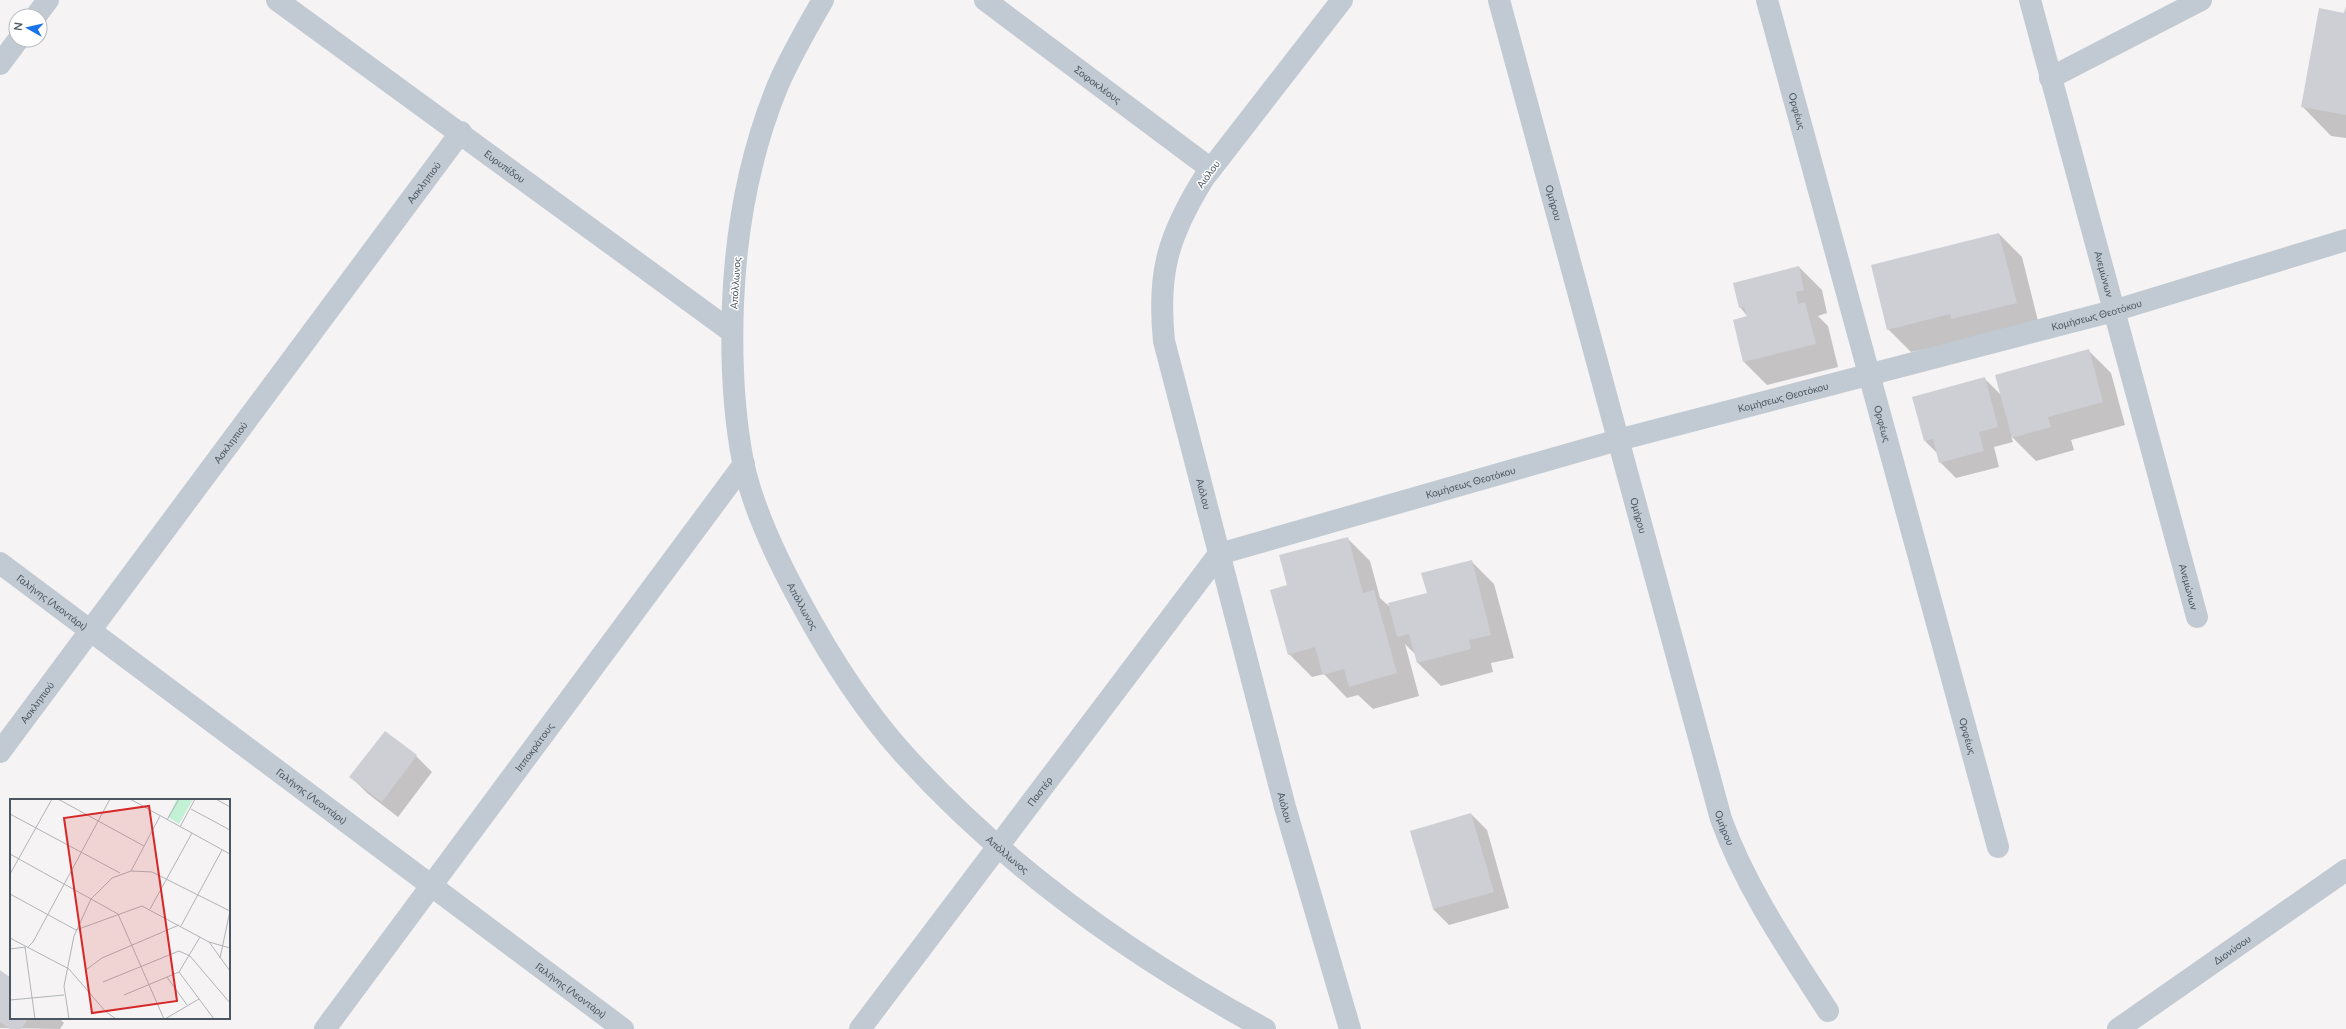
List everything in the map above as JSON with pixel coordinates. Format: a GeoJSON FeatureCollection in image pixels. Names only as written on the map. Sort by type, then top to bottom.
{"type":"FeatureCollection","features":[{"type":"Feature","properties":{"kind":"street","name":"Ευρυπίδου"},"geometry":{"type":"LineString","coordinates":[[277,0],[461,132],[732,332]]}},
{"type":"Feature","properties":{"kind":"street","name":"Απόλλωνος"},"geometry":{"type":"LineString","coordinates":[[823,0],[779,83],[762,128],[744,208],[738,245],[732,332],[738,423],[744,464],[762,520],[781,567],[824,646],[860,700],[901,751],[997,847],[1091,919],[1159,966],[1220,1005],[1265,1029]]}},
{"type":"Feature","properties":{"kind":"street","name":"Σοφοκλέους"},"geometry":{"type":"LineString","coordinates":[[986,0],[1211,169]]}},
{"type":"Feature","properties":{"kind":"street","name":"Αιόλου"},"geometry":{"type":"LineString","coordinates":[[1342,0],[1211,169],[1187,206],[1174,232],[1164,271],[1161,314],[1164,341],[1285,807],[1350,1029]]}},
{"type":"Feature","properties":{"kind":"street","name":"Ομήρου"},"geometry":{"type":"LineString","coordinates":[[1499,0],[1721,819],[1733,851],[1768,917],[1828,1011]]}},
{"type":"Feature","properties":{"kind":"street","name":"Ορφέως"},"geometry":{"type":"LineString","coordinates":[[1767,0],[1998,847]]}},
{"type":"Feature","properties":{"kind":"street","name":"Ανεμώνων"},"geometry":{"type":"LineString","coordinates":[[2030,0],[2197,617]]}},
{"type":"Feature","properties":{"kind":"street"},"geometry":{"type":"LineString","coordinates":[[2050,78],[2201,0]]}},
{"type":"Feature","properties":{"kind":"street"},"geometry":{"type":"LineString","coordinates":[[0,64],[12,48]]}},
{"type":"Feature","properties":{"kind":"street","name":"Ασκληπιού"},"geometry":{"type":"LineString","coordinates":[[0,752],[461,132]]}},
{"type":"Feature","properties":{"kind":"street","name":"Κομήσεως Θεοτόκου"},"geometry":{"type":"LineString","coordinates":[[1219,554],[1618,440],[2113,311],[2346,240]]}},
{"type":"Feature","properties":{"kind":"street","name":"Ιπποκράτους"},"geometry":{"type":"LineString","coordinates":[[325,1029],[744,464]]}},
{"type":"Feature","properties":{"kind":"street","name":"Παστέρ"},"geometry":{"type":"LineString","coordinates":[[860,1029],[1219,554]]}},
{"type":"Feature","properties":{"kind":"street","name":"Γαλήνης (Λεοντάρι)"},"geometry":{"type":"LineString","coordinates":[[0,563],[623,1029]]}},
{"type":"Feature","properties":{"kind":"street","name":"Διονύσου"},"geometry":{"type":"LineString","coordinates":[[2118,1029],[2346,870]]}},
{"type":"Feature","properties":{"kind":"building"},"geometry":{"type":"Polygon","coordinates":[[[2346,7],[2346,115],[2301,107],[2319,8],[2344,13],[2346,7]]]}},
{"type":"Feature","properties":{"kind":"building"},"geometry":{"type":"Polygon","coordinates":[[[1999,233],[2017,303],[1951,319],[1950,314],[1887,330],[1871,265],[1999,233]]]}},
{"type":"Feature","properties":{"kind":"building"},"geometry":{"type":"Polygon","coordinates":[[[1799,266],[1804,290],[1796,292],[1798,304],[1805,302],[1816,344],[1743,362],[1733,320],[1747,316],[1744,307],[1739,308],[1733,283],[1799,266]]]}},
{"type":"Feature","properties":{"kind":"building"},"geometry":{"type":"Polygon","coordinates":[[[2089,349],[2103,402],[2048,417],[2051,427],[2012,438],[1995,375],[2089,349]]]}},
{"type":"Feature","properties":{"kind":"building"},"geometry":{"type":"Polygon","coordinates":[[[1985,377],[1998,427],[1979,432],[1984,451],[1939,463],[1933,439],[1924,441],[1912,397],[1985,377]]]}},
{"type":"Feature","properties":{"kind":"building"},"geometry":{"type":"Polygon","coordinates":[[[1348,537],[1363,593],[1374,590],[1397,673],[1349,687],[1344,669],[1323,675],[1315,647],[1288,655],[1270,590],[1287,585],[1279,555],[1348,537]]]}},
{"type":"Feature","properties":{"kind":"building"},"geometry":{"type":"Polygon","coordinates":[[[1472,560],[1491,635],[1469,640],[1471,649],[1417,663],[1409,634],[1397,637],[1388,603],[1427,593],[1421,573],[1472,560]]]}},
{"type":"Feature","properties":{"kind":"building"},"geometry":{"type":"Polygon","coordinates":[[[385,731],[417,755],[382,802],[349,777],[385,731]]]}},
{"type":"Feature","properties":{"kind":"building"},"geometry":{"type":"Polygon","coordinates":[[[1471,813],[1494,892],[1433,909],[1410,831],[1471,813]]]}},
{"type":"Feature","properties":{"kind":"building"},"geometry":{"type":"Polygon","coordinates":[[[0,970],[10,977],[10,1019],[28,1019],[21,1029],[10,1029],[0,1022],[0,970]]]}}]}
